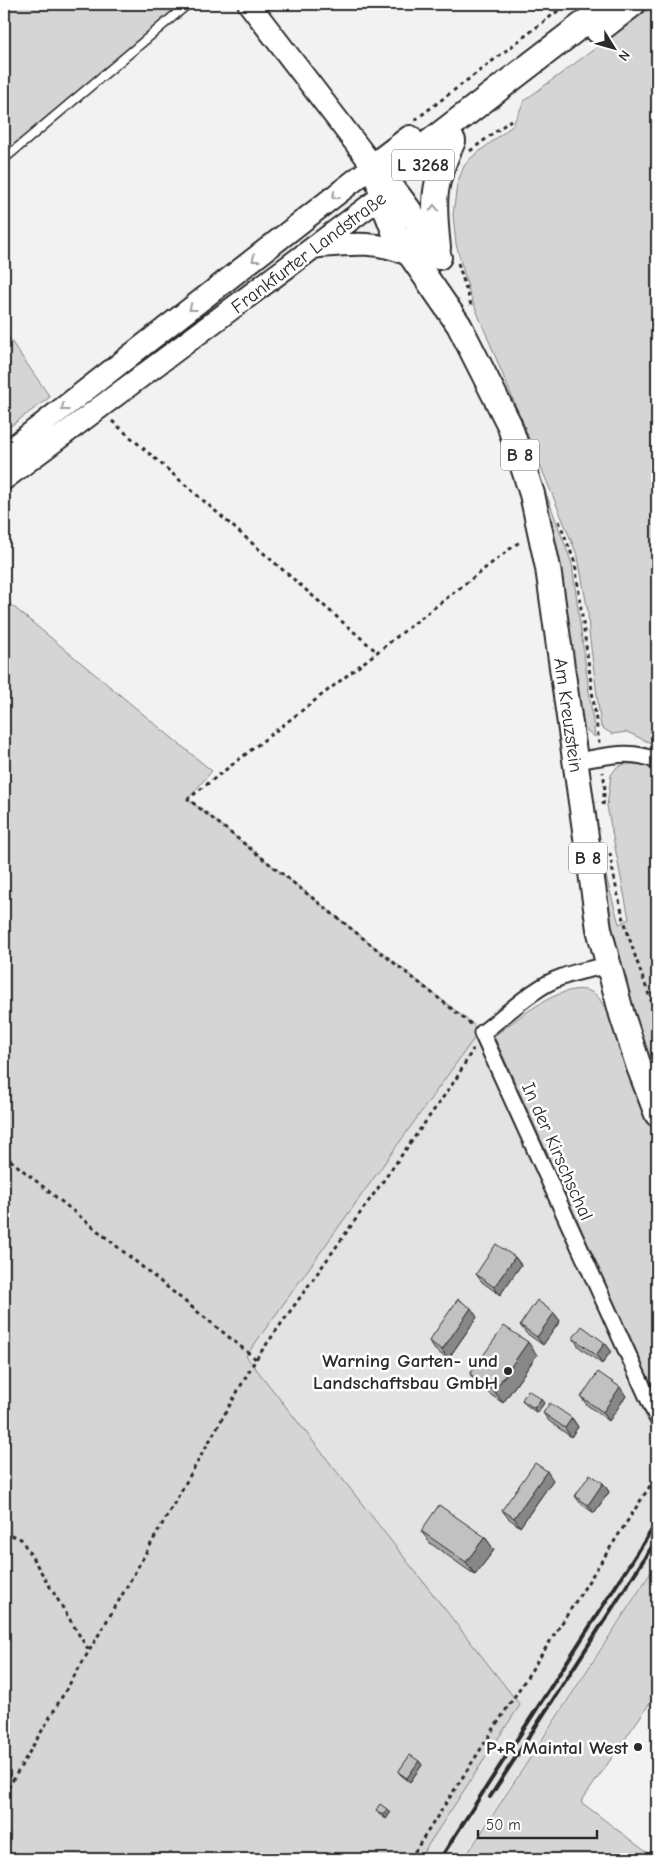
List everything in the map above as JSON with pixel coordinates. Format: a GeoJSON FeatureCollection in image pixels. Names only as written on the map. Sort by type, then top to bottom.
{"type":"FeatureCollection","features":[{"type":"Feature","properties":{"kind":"main road"},"geometry":{"type":"LineString","coordinates":[[248,4],[380,178],[413,214],[439,257]]}},
{"type":"Feature","properties":{"kind":"main road","name":"Frankfurter Landstraße"},"geometry":{"type":"LineString","coordinates":[[4,454],[380,178],[586,4]]}},
{"type":"Feature","properties":{"kind":"main road"},"geometry":{"type":"LineString","coordinates":[[380,178],[401,164],[609,4]]}},
{"type":"Feature","properties":{"kind":"main road","name":"Frankfurter Landstraße"},"geometry":{"type":"LineString","coordinates":[[4,479],[315,246],[380,178],[461,147],[533,83],[633,4]]}},
{"type":"Feature","properties":{"kind":"main road","name":"Am Kreuzstein"},"geometry":{"type":"LineString","coordinates":[[461,147],[440,169],[434,201],[439,257],[459,324],[508,424],[532,494],[550,577],[592,889],[608,965],[622,1015],[657,1114]]}},
{"type":"Feature","properties":{"kind":"main road","name":"B 8"},"geometry":{"type":"LineString","coordinates":[[380,178],[394,231],[409,255]]}},
{"type":"Feature","properties":{"kind":"main road"},"geometry":{"type":"LineString","coordinates":[[315,246],[374,244],[396,249],[409,255]]}},
{"type":"Feature","properties":{"kind":"main road","name":"Am Kreuzstein"},"geometry":{"type":"LineString","coordinates":[[409,255],[459,324]]}},
{"type":"Feature","properties":{"kind":"street"},"geometry":{"type":"LineString","coordinates":[[576,761],[630,753],[645,755],[657,761]]}},
{"type":"Feature","properties":{"kind":"street"},"geometry":{"type":"LineString","coordinates":[[482,1033],[538,990],[552,982],[562,977],[608,965]]}},
{"type":"Feature","properties":{"kind":"street","name":"In der Kirschschal"},"geometry":{"type":"LineString","coordinates":[[482,1033],[657,1418]]}},
{"type":"Feature","properties":{"kind":"lane"},"geometry":{"type":"LineString","coordinates":[[4,159],[188,4]]}},
{"type":"Feature","properties":{"kind":"path"},"geometry":{"type":"LineString","coordinates":[[410,124],[568,4]]}},
{"type":"Feature","properties":{"kind":"path"},"geometry":{"type":"LineString","coordinates":[[461,147],[511,120]]}},
{"type":"Feature","properties":{"kind":"path"},"geometry":{"type":"LineString","coordinates":[[110,419],[377,652]]}},
{"type":"Feature","properties":{"kind":"path"},"geometry":{"type":"LineString","coordinates":[[4,1795],[89,1651],[256,1358],[456,1079],[482,1033],[188,799],[515,545],[541,533]]}},
{"type":"Feature","properties":{"kind":"path"},"geometry":{"type":"LineString","coordinates":[[601,758],[605,784],[604,814]]}},
{"type":"Feature","properties":{"kind":"path"},"geometry":{"type":"LineString","coordinates":[[609,850],[621,908],[642,978],[657,1016]]}},
{"type":"Feature","properties":{"kind":"path"},"geometry":{"type":"LineString","coordinates":[[4,1155],[256,1358]]}},
{"type":"Feature","properties":{"kind":"path"},"geometry":{"type":"LineString","coordinates":[[410,1859],[657,1475]]}},
{"type":"Feature","properties":{"kind":"path"},"geometry":{"type":"LineString","coordinates":[[4,1532],[21,1539],[89,1651]]}},
{"type":"Feature","properties":{"kind":"shaded area"},"geometry":{"type":"Polygon","coordinates":[[[4,4],[184,4],[4,154],[4,4]]]}},
{"type":"Feature","properties":{"kind":"shaded area"},"geometry":{"type":"Polygon","coordinates":[[[656,4],[657,746],[627,732],[612,734],[601,727],[588,612],[578,557],[470,295],[456,244],[453,215],[457,184],[464,166],[471,158],[512,126],[525,100],[656,4]]]}},
{"type":"Feature","properties":{"kind":"shaded area"},"geometry":{"type":"Polygon","coordinates":[[[4,331],[50,397],[4,431],[4,331]]]}},
{"type":"Feature","properties":{"kind":"shaded area"},"geometry":{"type":"Polygon","coordinates":[[[542,492],[547,496],[572,564],[595,737],[581,726],[562,570],[542,492]]]}},
{"type":"Feature","properties":{"kind":"shaded area"},"geometry":{"type":"Polygon","coordinates":[[[4,599],[212,771],[188,799],[480,1030],[246,1356],[520,1705],[419,1859],[4,1859],[4,599]]]}},
{"type":"Feature","properties":{"kind":"shaded area"},"geometry":{"type":"Polygon","coordinates":[[[625,764],[645,765],[657,774],[657,1397],[494,1036],[539,1004],[566,992],[578,989],[592,992],[600,1000],[608,1014],[631,1006],[611,929],[598,862],[593,809],[595,807],[600,854],[619,924],[629,919],[607,806],[611,775],[617,767],[625,764]]]}},
{"type":"Feature","properties":{"kind":"shaded area"},"geometry":{"type":"Polygon","coordinates":[[[480,1030],[494,1036],[657,1397],[657,1561],[462,1859],[419,1859],[520,1705],[246,1356],[480,1030]]]}},
{"type":"Feature","properties":{"kind":"shaded area"},"geometry":{"type":"Polygon","coordinates":[[[657,1563],[657,1693],[581,1802],[649,1854],[645,1859],[464,1859],[657,1563]]]}},
{"type":"Feature","properties":{"kind":"building"},"geometry":{"type":"Polygon","coordinates":[[[496,1244],[515,1257],[494,1287],[476,1274],[496,1244]]]}},
{"type":"Feature","properties":{"kind":"building"},"geometry":{"type":"Polygon","coordinates":[[[458,1299],[471,1308],[442,1350],[429,1341],[458,1299]]]}},
{"type":"Feature","properties":{"kind":"building"},"geometry":{"type":"Polygon","coordinates":[[[537,1300],[554,1313],[537,1337],[520,1325],[537,1300]]]}},
{"type":"Feature","properties":{"kind":"building"},"geometry":{"type":"Polygon","coordinates":[[[504,1326],[528,1342],[494,1391],[470,1374],[504,1326]]]}},
{"type":"Feature","properties":{"kind":"building"},"geometry":{"type":"Polygon","coordinates":[[[582,1326],[605,1343],[596,1355],[573,1338],[582,1326]]]}},
{"type":"Feature","properties":{"kind":"building"},"geometry":{"type":"Polygon","coordinates":[[[598,1372],[620,1387],[603,1412],[581,1397],[598,1372]]]}},
{"type":"Feature","properties":{"kind":"building"},"geometry":{"type":"Polygon","coordinates":[[[528,1390],[541,1399],[534,1408],[522,1400],[528,1390]]]}},
{"type":"Feature","properties":{"kind":"building"},"geometry":{"type":"Polygon","coordinates":[[[550,1403],[572,1418],[565,1428],[543,1413],[550,1403]]]}},
{"type":"Feature","properties":{"kind":"building"},"geometry":{"type":"Polygon","coordinates":[[[535,1463],[547,1471],[514,1518],[502,1510],[535,1463]]]}},
{"type":"Feature","properties":{"kind":"building"},"geometry":{"type":"Polygon","coordinates":[[[590,1474],[603,1483],[588,1505],[575,1496],[590,1474]]]}},
{"type":"Feature","properties":{"kind":"building"},"geometry":{"type":"Polygon","coordinates":[[[439,1505],[485,1537],[466,1562],[421,1531],[439,1505]]]}},
{"type":"Feature","properties":{"kind":"building"},"geometry":{"type":"Polygon","coordinates":[[[410,1755],[419,1761],[407,1778],[398,1772],[410,1755]]]}},
{"type":"Feature","properties":{"kind":"building"},"geometry":{"type":"Polygon","coordinates":[[[380,1804],[387,1809],[383,1815],[376,1810],[380,1804]]]}},
{"type":"Feature","properties":{"kind":"railway"},"geometry":{"type":"LineString","coordinates":[[440,1859],[657,1522]]}},
{"type":"Feature","properties":{"kind":"railway"},"geometry":{"type":"LineString","coordinates":[[490,1797],[657,1539]]}},
{"type":"Feature","properties":{"kind":"place","name":"Warning Garten- und Landschaftsbau GmbH"},"geometry":{"type":"Point","coordinates":[508,1371]}},
{"type":"Feature","properties":{"kind":"place","name":"P+R Maintal West"},"geometry":{"type":"Point","coordinates":[638,1747]}}]}
